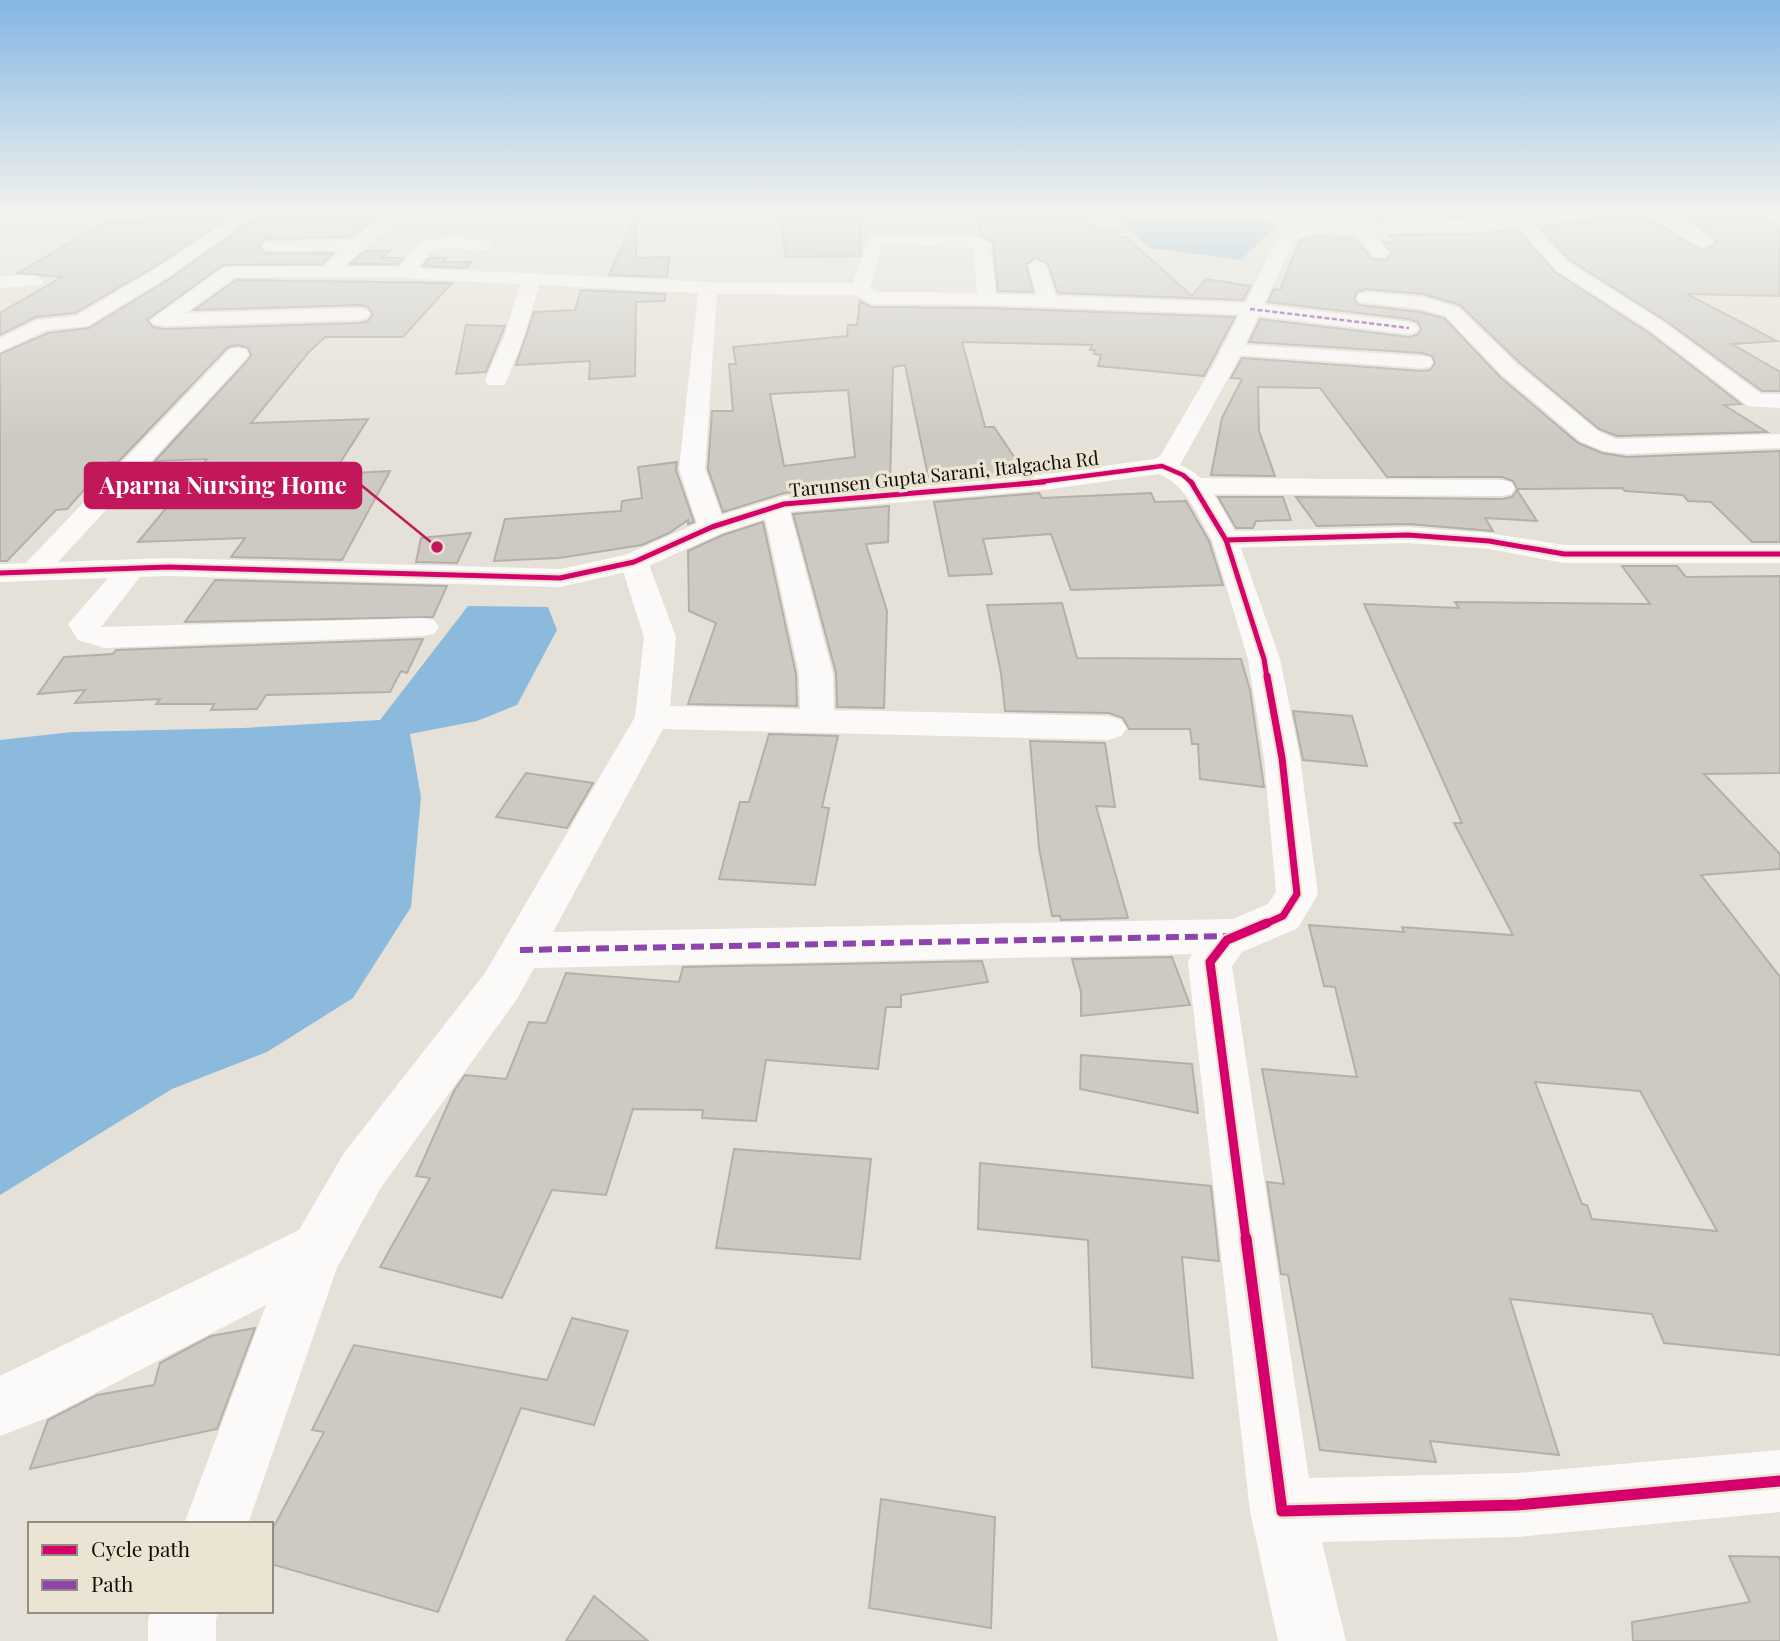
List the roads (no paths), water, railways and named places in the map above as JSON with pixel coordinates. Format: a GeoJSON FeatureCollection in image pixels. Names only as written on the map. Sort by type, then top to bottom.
{"type":"FeatureCollection","features":[{"type":"Feature","properties":{"kind":"street"},"geometry":{"type":"LineString","coordinates":[[81,322],[133,289]]}},
{"type":"Feature","properties":{"kind":"street"},"geometry":{"type":"LineString","coordinates":[[164,320],[207,289]]}},
{"type":"Feature","properties":{"kind":"street"},"geometry":{"type":"LineString","coordinates":[[496,380],[514,337],[528,289]]}},
{"type":"Feature","properties":{"kind":"street"},"geometry":{"type":"LineString","coordinates":[[708,289],[692,468],[712,527]]}},
{"type":"Feature","properties":{"kind":"street"},"geometry":{"type":"LineString","coordinates":[[796,289],[860,289],[871,298],[986,299],[1250,309],[1409,328]]}},
{"type":"Feature","properties":{"kind":"street"},"geometry":{"type":"LineString","coordinates":[[985,289],[986,299]]}},
{"type":"Feature","properties":{"kind":"street"},"geometry":{"type":"LineString","coordinates":[[1044,289],[1049,303]]}},
{"type":"Feature","properties":{"kind":"street"},"geometry":{"type":"LineString","coordinates":[[1162,466],[1170,461],[1181,443],[1263,289],[1288,291]]}},
{"type":"Feature","properties":{"kind":"street"},"geometry":{"type":"LineString","coordinates":[[1599,289],[1658,327],[1780,420]]}},
{"type":"Feature","properties":{"kind":"street"},"geometry":{"type":"LineString","coordinates":[[1351,297],[1423,303],[1452,312],[1510,370],[1589,436],[1603,443],[1627,447],[1780,441]]}},
{"type":"Feature","properties":{"kind":"street"},"geometry":{"type":"LineString","coordinates":[[0,346],[43,324],[360,314]]}},
{"type":"Feature","properties":{"kind":"street"},"geometry":{"type":"LineString","coordinates":[[1231,350],[1422,362]]}},
{"type":"Feature","properties":{"kind":"street"},"geometry":{"type":"LineString","coordinates":[[33,572],[238,354]]}},
{"type":"Feature","properties":{"kind":"street"},"geometry":{"type":"LineString","coordinates":[[1756,401],[1780,401]]}},
{"type":"Feature","properties":{"kind":"street"},"geometry":{"type":"LineString","coordinates":[[1162,466],[1183,475],[1195,486],[1226,540],[1264,659],[1282,758],[1297,894],[1283,916],[1227,940],[1210,962],[1282,1511],[1312,1641]]}},
{"type":"Feature","properties":{"kind":"street","name":"Tarunsen Gupta Sarani, Italgacha Rd"},"geometry":{"type":"LineString","coordinates":[[0,573],[132,568],[311,569],[460,577],[560,578],[634,562],[712,527],[784,504],[1044,482],[1162,466]]}},
{"type":"Feature","properties":{"kind":"street"},"geometry":{"type":"LineString","coordinates":[[1195,486],[1502,488]]}},
{"type":"Feature","properties":{"kind":"street"},"geometry":{"type":"LineString","coordinates":[[776,508],[816,674],[817,721]]}},
{"type":"Feature","properties":{"kind":"street"},"geometry":{"type":"LineString","coordinates":[[1226,540],[1408,535],[1489,541],[1564,554],[1780,554]]}},
{"type":"Feature","properties":{"kind":"street"},"geometry":{"type":"LineString","coordinates":[[217,1522],[296,1300],[318,1249],[362,1171],[501,986],[652,717],[660,636],[634,562]]}},
{"type":"Feature","properties":{"kind":"street"},"geometry":{"type":"LineString","coordinates":[[132,568],[84,624],[89,633],[106,638],[423,627]]}},
{"type":"Feature","properties":{"kind":"street"},"geometry":{"type":"LineString","coordinates":[[652,717],[1109,728]]}},
{"type":"Feature","properties":{"kind":"street"},"geometry":{"type":"LineString","coordinates":[[520,950],[1237,936]]}},
{"type":"Feature","properties":{"kind":"street"},"geometry":{"type":"LineString","coordinates":[[0,1406],[26,1397],[318,1249]]}},
{"type":"Feature","properties":{"kind":"street"},"geometry":{"type":"LineString","coordinates":[[1282,1511],[1517,1505],[1780,1481]]}},
{"type":"Feature","properties":{"kind":"street"},"geometry":{"type":"LineString","coordinates":[[182,1641],[184,1613]]}},
{"type":"Feature","properties":{"kind":"water"},"geometry":{"type":"Polygon","coordinates":[[[468,606],[548,607],[557,630],[517,705],[477,721],[410,734],[421,797],[411,907],[353,998],[267,1052],[172,1089],[0,1195],[0,740],[72,732],[243,728],[380,720],[468,606]]]}},
{"type":"Feature","properties":{"kind":"place","name":"Aparna Nursing Home"},"geometry":{"type":"Point","coordinates":[437,547]}}]}
